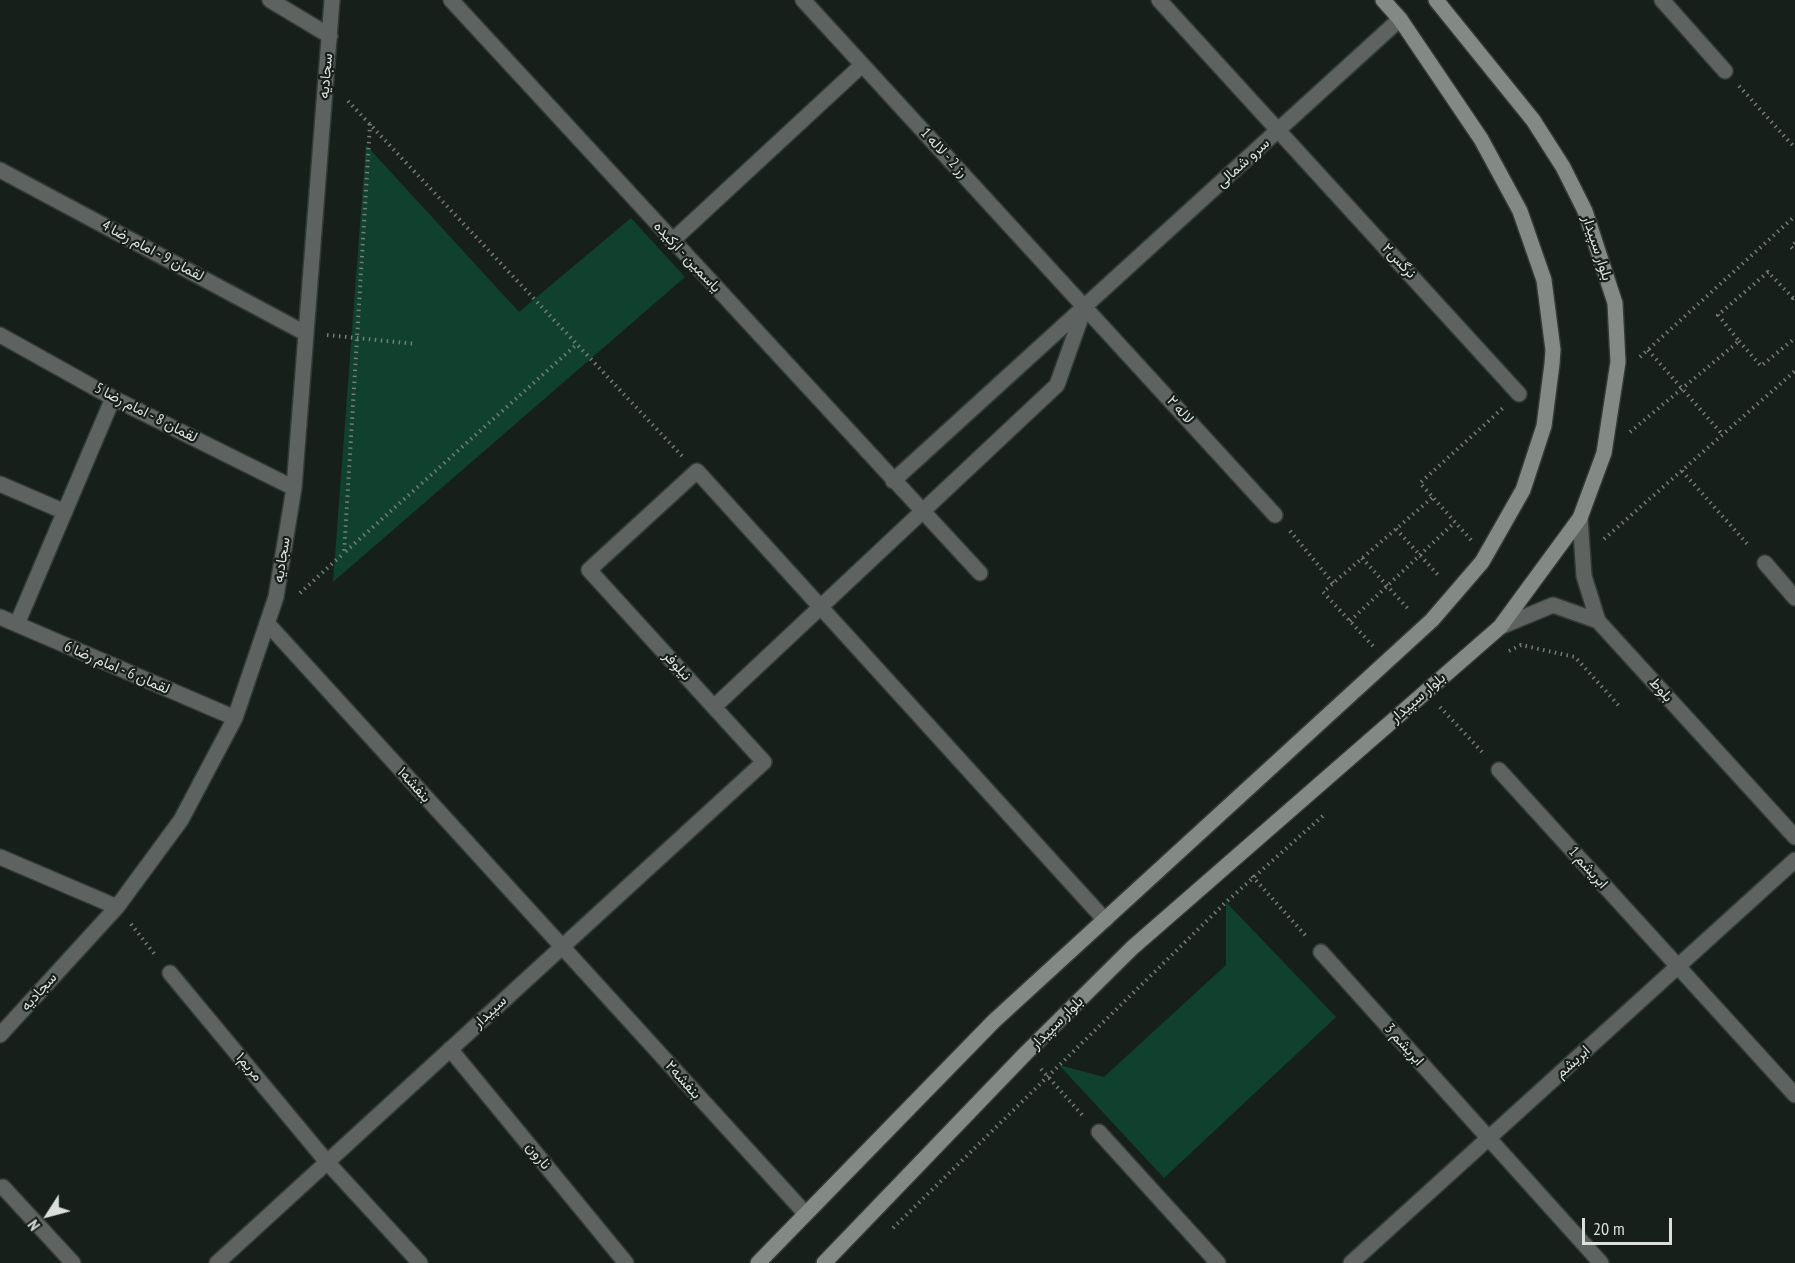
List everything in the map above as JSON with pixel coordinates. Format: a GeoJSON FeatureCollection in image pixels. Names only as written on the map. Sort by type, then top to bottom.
{"type":"FeatureCollection","features":[{"type":"Feature","properties":{"kind":"street"},"geometry":{"type":"LineString","coordinates":[[270,0],[330,36]]}},
{"type":"Feature","properties":{"kind":"street","name":"سجادیه"},"geometry":{"type":"LineString","coordinates":[[0,1035],[117,907],[181,820],[235,718],[276,597],[294,488],[332,0]]}},
{"type":"Feature","properties":{"kind":"street","name":"یاسمین - ارکیده"},"geometry":{"type":"LineString","coordinates":[[451,0],[922,513],[980,573]]}},
{"type":"Feature","properties":{"kind":"street","name":"رز 2 - لاله 1"},"geometry":{"type":"LineString","coordinates":[[803,0],[1085,306]]}},
{"type":"Feature","properties":{"kind":"street","name":"نرگس۲"},"geometry":{"type":"LineString","coordinates":[[1159,0],[1519,394]]}},
{"type":"Feature","properties":{"kind":"street"},"geometry":{"type":"LineString","coordinates":[[758,1263],[994,1021],[1424,627],[1485,556],[1523,490],[1544,426],[1553,350],[1544,280],[1520,211],[1481,140],[1400,19],[1383,0]]}},
{"type":"Feature","properties":{"kind":"street","name":"بلوار سپیدار"},"geometry":{"type":"LineString","coordinates":[[824,1263],[1026,1053],[1132,948],[1500,627],[1580,518],[1604,453],[1618,362],[1615,303],[1585,211],[1563,166],[1533,120],[1436,0]]}},
{"type":"Feature","properties":{"kind":"street"},"geometry":{"type":"LineString","coordinates":[[1662,0],[1725,71]]}},
{"type":"Feature","properties":{"kind":"street","name":"سرو شمالی"},"geometry":{"type":"LineString","coordinates":[[893,481],[1400,19]]}},
{"type":"Feature","properties":{"kind":"street"},"geometry":{"type":"LineString","coordinates":[[672,240],[862,65]]}},
{"type":"Feature","properties":{"kind":"street","name":"لقمان 9 - امام رضا 4"},"geometry":{"type":"LineString","coordinates":[[0,170],[305,333]]}},
{"type":"Feature","properties":{"kind":"street","name":"سرو شمالی"},"geometry":{"type":"LineString","coordinates":[[714,707],[1057,385],[1085,306]]}},
{"type":"Feature","properties":{"kind":"street","name":"لاله ۲"},"geometry":{"type":"LineString","coordinates":[[1085,306],[1275,515]]}},
{"type":"Feature","properties":{"kind":"street","name":"لقمان 8 - امام رضا 5"},"geometry":{"type":"LineString","coordinates":[[0,334],[113,398],[294,488]]}},
{"type":"Feature","properties":{"kind":"street"},"geometry":{"type":"LineString","coordinates":[[17,624],[113,398]]}},
{"type":"Feature","properties":{"kind":"street"},"geometry":{"type":"LineString","coordinates":[[697,471],[1105,920]]}},
{"type":"Feature","properties":{"kind":"street","name":"نیلوفر"},"geometry":{"type":"LineString","coordinates":[[697,471],[589,570],[764,762]]}},
{"type":"Feature","properties":{"kind":"street"},"geometry":{"type":"LineString","coordinates":[[0,484],[65,512]]}},
{"type":"Feature","properties":{"kind":"street"},"geometry":{"type":"LineString","coordinates":[[1580,518],[1584,576],[1598,621]]}},
{"type":"Feature","properties":{"kind":"street"},"geometry":{"type":"LineString","coordinates":[[1765,563],[1795,598]]}},
{"type":"Feature","properties":{"kind":"street","name":"بلوط"},"geometry":{"type":"LineString","coordinates":[[1500,627],[1552,605],[1598,621],[1795,837]]}},
{"type":"Feature","properties":{"kind":"street","name":"لقمان 6 - امام رضا 6"},"geometry":{"type":"LineString","coordinates":[[0,617],[235,718]]}},
{"type":"Feature","properties":{"kind":"street","name":"بنفشه۱"},"geometry":{"type":"LineString","coordinates":[[267,623],[561,946]]}},
{"type":"Feature","properties":{"kind":"street","name":"سپیدار"},"geometry":{"type":"LineString","coordinates":[[217,1263],[764,762]]}},
{"type":"Feature","properties":{"kind":"street","name":"ابریشم 1"},"geometry":{"type":"LineString","coordinates":[[1499,770],[1795,1095]]}},
{"type":"Feature","properties":{"kind":"street"},"geometry":{"type":"LineString","coordinates":[[0,857],[117,907]]}},
{"type":"Feature","properties":{"kind":"street","name":"ابریشم"},"geometry":{"type":"LineString","coordinates":[[1351,1263],[1795,860]]}},
{"type":"Feature","properties":{"kind":"street","name":"بنفشه۲"},"geometry":{"type":"LineString","coordinates":[[561,946],[805,1214]]}},
{"type":"Feature","properties":{"kind":"street","name":"ابریشم 3"},"geometry":{"type":"LineString","coordinates":[[1321,952],[1601,1263]]}},
{"type":"Feature","properties":{"kind":"street","name":"مریم۱"},"geometry":{"type":"LineString","coordinates":[[170,973],[327,1162],[420,1263]]}},
{"type":"Feature","properties":{"kind":"street","name":"نارون"},"geometry":{"type":"LineString","coordinates":[[450,1049],[626,1263]]}},
{"type":"Feature","properties":{"kind":"street"},"geometry":{"type":"LineString","coordinates":[[1099,1132],[1218,1263]]}},
{"type":"Feature","properties":{"kind":"street"},"geometry":{"type":"LineString","coordinates":[[3,1187],[73,1263]]}},
{"type":"Feature","properties":{"kind":"path"},"geometry":{"type":"LineString","coordinates":[[1725,71],[1795,148]]}},
{"type":"Feature","properties":{"kind":"path"},"geometry":{"type":"LineString","coordinates":[[326,78],[697,471]]}},
{"type":"Feature","properties":{"kind":"path"},"geometry":{"type":"LineString","coordinates":[[344,553],[370,124]]}},
{"type":"Feature","properties":{"kind":"path"},"geometry":{"type":"LineString","coordinates":[[1616,377],[1795,216]]}},
{"type":"Feature","properties":{"kind":"path"},"geometry":{"type":"LineString","coordinates":[[1795,243],[1791,247],[1795,251]]}},
{"type":"Feature","properties":{"kind":"path"},"geometry":{"type":"LineString","coordinates":[[1794,298],[1768,272],[1718,315],[1761,366],[1795,339]]}},
{"type":"Feature","properties":{"kind":"path"},"geometry":{"type":"LineString","coordinates":[[305,333],[416,344]]}},
{"type":"Feature","properties":{"kind":"path"},"geometry":{"type":"LineString","coordinates":[[1604,453],[1683,390],[1739,341]]}},
{"type":"Feature","properties":{"kind":"path"},"geometry":{"type":"LineString","coordinates":[[267,623],[577,344]]}},
{"type":"Feature","properties":{"kind":"path"},"geometry":{"type":"LineString","coordinates":[[1648,350],[1722,435]]}},
{"type":"Feature","properties":{"kind":"path"},"geometry":{"type":"LineString","coordinates":[[1583,557],[1795,371]]}},
{"type":"Feature","properties":{"kind":"path"},"geometry":{"type":"LineString","coordinates":[[1485,556],[1420,483],[1519,394]]}},
{"type":"Feature","properties":{"kind":"path"},"geometry":{"type":"LineString","coordinates":[[1682,471],[1765,563]]}},
{"type":"Feature","properties":{"kind":"path"},"geometry":{"type":"LineString","coordinates":[[1386,662],[1323,592],[1433,497]]}},
{"type":"Feature","properties":{"kind":"path"},"geometry":{"type":"LineString","coordinates":[[1275,515],[1334,584]]}},
{"type":"Feature","properties":{"kind":"path"},"geometry":{"type":"LineString","coordinates":[[1350,621],[1455,522]]}},
{"type":"Feature","properties":{"kind":"path"},"geometry":{"type":"LineString","coordinates":[[1396,529],[1454,594]]}},
{"type":"Feature","properties":{"kind":"path"},"geometry":{"type":"LineString","coordinates":[[1362,558],[1424,627]]}},
{"type":"Feature","properties":{"kind":"path"},"geometry":{"type":"LineString","coordinates":[[1500,656],[1521,645],[1575,657],[1621,708]]}},
{"type":"Feature","properties":{"kind":"path"},"geometry":{"type":"LineString","coordinates":[[1426,691],[1499,770]]}},
{"type":"Feature","properties":{"kind":"path"},"geometry":{"type":"LineString","coordinates":[[1433,716],[1450,700]]}},
{"type":"Feature","properties":{"kind":"path"},"geometry":{"type":"LineString","coordinates":[[893,1228],[1047,1076],[1330,808]]}},
{"type":"Feature","properties":{"kind":"path"},"geometry":{"type":"LineString","coordinates":[[1235,858],[1321,952]]}},
{"type":"Feature","properties":{"kind":"path"},"geometry":{"type":"LineString","coordinates":[[117,907],[170,973]]}},
{"type":"Feature","properties":{"kind":"path"},"geometry":{"type":"LineString","coordinates":[[1026,1053],[1099,1132]]}},
{"type":"Feature","properties":{"kind":"green space"},"geometry":{"type":"Polygon","coordinates":[[[366,145],[519,312],[631,218],[685,277],[333,582],[366,145]]]}},
{"type":"Feature","properties":{"kind":"green space"},"geometry":{"type":"Polygon","coordinates":[[[1226,902],[1336,1017],[1164,1178],[1059,1065],[1104,1077],[1226,965],[1226,902]]]}}]}
